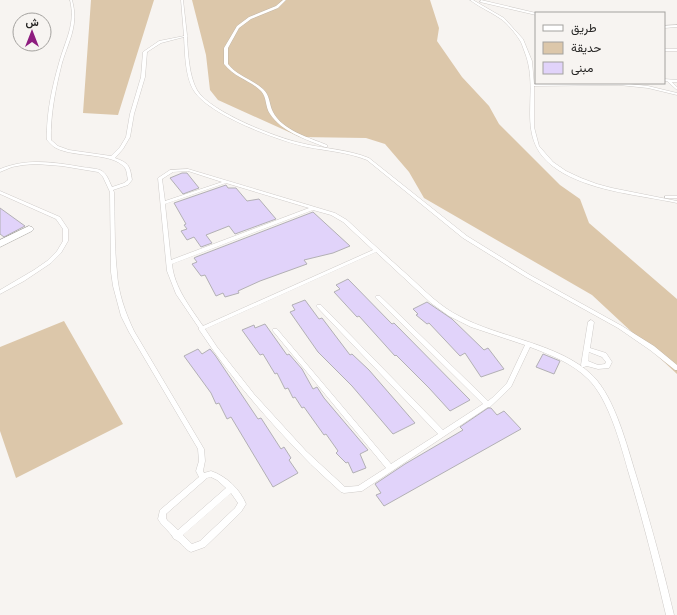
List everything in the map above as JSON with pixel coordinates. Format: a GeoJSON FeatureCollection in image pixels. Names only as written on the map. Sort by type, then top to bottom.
{"type":"FeatureCollection","features":[{"type":"Feature","properties":{"kind":"street"},"geometry":{"type":"LineString","coordinates":[[0,244],[29,229]]}},
{"type":"Feature","properties":{"kind":"lane"},"geometry":{"type":"LineString","coordinates":[[71,0],[74,22],[61,62],[49,140],[53,145],[64,151],[112,158],[126,166],[130,178],[126,184],[112,188]]}},
{"type":"Feature","properties":{"kind":"lane"},"geometry":{"type":"LineString","coordinates":[[182,0],[187,61],[191,80],[198,95],[206,103],[218,111],[283,139],[305,145],[330,148],[357,154],[373,162],[427,208],[466,238],[528,276],[620,327],[652,348],[677,368]]}},
{"type":"Feature","properties":{"kind":"lane"},"geometry":{"type":"LineString","coordinates":[[285,0],[278,7],[250,18],[238,27],[226,48],[226,64],[236,75],[263,91],[270,111],[283,126],[330,148]]}},
{"type":"Feature","properties":{"kind":"lane"},"geometry":{"type":"LineString","coordinates":[[471,0],[503,19],[519,35],[527,47],[534,75],[533,135],[535,144],[545,158],[561,170],[581,179],[610,188],[677,202]]}},
{"type":"Feature","properties":{"kind":"lane"},"geometry":{"type":"LineString","coordinates":[[476,2],[483,0],[535,14]]}},
{"type":"Feature","properties":{"kind":"lane"},"geometry":{"type":"LineString","coordinates":[[665,27],[677,26]]}},
{"type":"Feature","properties":{"kind":"lane"},"geometry":{"type":"LineString","coordinates":[[112,158],[122,148],[130,132],[132,114],[142,82],[146,52],[160,42],[186,36]]}},
{"type":"Feature","properties":{"kind":"lane"},"geometry":{"type":"LineString","coordinates":[[665,50],[677,50]]}},
{"type":"Feature","properties":{"kind":"lane"},"geometry":{"type":"LineString","coordinates":[[666,80],[677,81]]}},
{"type":"Feature","properties":{"kind":"lane"},"geometry":{"type":"LineString","coordinates":[[666,80],[677,89]]}},
{"type":"Feature","properties":{"kind":"lane"},"geometry":{"type":"LineString","coordinates":[[619,84],[648,87],[677,94]]}},
{"type":"Feature","properties":{"kind":"lane"},"geometry":{"type":"LineString","coordinates":[[0,171],[12,166],[29,163],[99,171],[106,176],[112,188],[114,272],[119,301],[131,331],[201,449],[202,460],[199,471],[203,478]]}},
{"type":"Feature","properties":{"kind":"lane"},"geometry":{"type":"LineString","coordinates":[[528,345],[509,385],[500,396],[358,489],[349,490],[340,487],[276,424],[230,369],[201,329],[179,294],[172,279],[169,263],[159,180],[162,176],[172,171],[188,170],[341,218],[447,312],[468,323],[528,345],[566,360],[583,372],[602,394],[620,435],[648,523],[670,615]]}},
{"type":"Feature","properties":{"kind":"lane"},"geometry":{"type":"LineString","coordinates":[[162,203],[225,182]]}},
{"type":"Feature","properties":{"kind":"lane"},"geometry":{"type":"LineString","coordinates":[[0,192],[58,218],[65,226],[67,235],[64,245],[53,260],[38,271],[0,292]]}},
{"type":"Feature","properties":{"kind":"lane"},"geometry":{"type":"LineString","coordinates":[[648,196],[677,197]]}},
{"type":"Feature","properties":{"kind":"lane"},"geometry":{"type":"LineString","coordinates":[[169,263],[313,208]]}},
{"type":"Feature","properties":{"kind":"lane"},"geometry":{"type":"LineString","coordinates":[[201,329],[376,250]]}},
{"type":"Feature","properties":{"kind":"lane"},"geometry":{"type":"LineString","coordinates":[[378,297],[488,405]]}},
{"type":"Feature","properties":{"kind":"lane"},"geometry":{"type":"LineString","coordinates":[[319,306],[442,434]]}},
{"type":"Feature","properties":{"kind":"lane"},"geometry":{"type":"LineString","coordinates":[[583,372],[591,322]]}},
{"type":"Feature","properties":{"kind":"lane"},"geometry":{"type":"LineString","coordinates":[[275,330],[390,468]]}},
{"type":"Feature","properties":{"kind":"lane"},"geometry":{"type":"LineString","coordinates":[[585,362],[602,367],[607,366],[609,362],[604,355],[587,349]]}},
{"type":"Feature","properties":{"kind":"lane"},"geometry":{"type":"LineString","coordinates":[[208,474],[214,474],[231,489],[240,498],[240,507],[202,544],[191,548],[177,536],[162,519],[163,512],[208,474]]}},
{"type":"Feature","properties":{"kind":"lane"},"geometry":{"type":"LineString","coordinates":[[177,536],[231,489]]}},
{"type":"Feature","properties":{"kind":"green space"},"geometry":{"type":"Polygon","coordinates":[[[91,0],[154,0],[118,115],[83,113],[91,0]]]}},
{"type":"Feature","properties":{"kind":"green space"},"geometry":{"type":"Polygon","coordinates":[[[192,0],[430,0],[439,28],[437,41],[462,77],[489,106],[499,124],[560,185],[580,199],[589,223],[677,299],[677,374],[592,295],[424,198],[409,172],[385,144],[366,138],[300,137],[218,100],[210,90],[206,55],[192,0]]]}},
{"type":"Feature","properties":{"kind":"green space"},"geometry":{"type":"Polygon","coordinates":[[[64,321],[123,424],[16,478],[0,431],[0,347],[64,321]]]}},
{"type":"Feature","properties":{"kind":"building"},"geometry":{"type":"Polygon","coordinates":[[[182,173],[187,173],[199,188],[183,194],[170,178],[182,173]]]}},
{"type":"Feature","properties":{"kind":"building"},"geometry":{"type":"Polygon","coordinates":[[[226,185],[228,188],[236,188],[247,201],[259,199],[276,219],[235,234],[229,226],[206,235],[212,243],[201,247],[194,237],[187,240],[181,231],[187,229],[184,225],[186,224],[174,203],[226,185]]]}},
{"type":"Feature","properties":{"kind":"building"},"geometry":{"type":"Polygon","coordinates":[[[0,208],[25,226],[4,237],[0,234],[0,208]]]}},
{"type":"Feature","properties":{"kind":"building"},"geometry":{"type":"Polygon","coordinates":[[[313,212],[350,246],[333,253],[304,260],[307,264],[260,281],[238,291],[239,293],[225,297],[223,293],[216,296],[205,275],[201,276],[192,264],[197,262],[194,258],[196,257],[313,212]]]}},
{"type":"Feature","properties":{"kind":"building"},"geometry":{"type":"Polygon","coordinates":[[[348,279],[470,400],[450,411],[334,292],[340,289],[336,285],[348,279]]]}},
{"type":"Feature","properties":{"kind":"building"},"geometry":{"type":"Polygon","coordinates":[[[305,300],[319,319],[322,318],[350,355],[352,354],[369,370],[415,423],[393,434],[352,386],[318,352],[290,312],[295,310],[292,305],[305,300]]]}},
{"type":"Feature","properties":{"kind":"building"},"geometry":{"type":"Polygon","coordinates":[[[427,302],[452,319],[484,350],[488,348],[504,369],[481,377],[465,353],[460,356],[429,323],[427,324],[416,315],[418,314],[413,309],[427,302]]]}},
{"type":"Feature","properties":{"kind":"building"},"geometry":{"type":"Polygon","coordinates":[[[265,324],[287,355],[289,354],[302,369],[313,389],[317,387],[324,398],[368,450],[360,454],[366,468],[353,473],[348,462],[346,463],[336,453],[338,451],[326,434],[324,435],[295,397],[293,398],[288,388],[285,389],[277,373],[275,374],[263,354],[260,355],[242,330],[254,325],[255,328],[265,324]]]}},
{"type":"Feature","properties":{"kind":"building"},"geometry":{"type":"Polygon","coordinates":[[[198,349],[202,354],[210,349],[215,355],[258,419],[261,418],[281,449],[284,447],[291,458],[289,460],[298,473],[273,487],[231,417],[227,419],[219,403],[216,404],[211,393],[184,356],[198,349]]]}},
{"type":"Feature","properties":{"kind":"building"},"geometry":{"type":"Polygon","coordinates":[[[543,354],[560,361],[554,374],[536,367],[543,354]]]}},
{"type":"Feature","properties":{"kind":"building"},"geometry":{"type":"Polygon","coordinates":[[[488,408],[491,408],[497,415],[504,411],[521,429],[384,506],[376,495],[381,493],[375,484],[405,464],[463,430],[460,427],[488,408]]]}}]}
